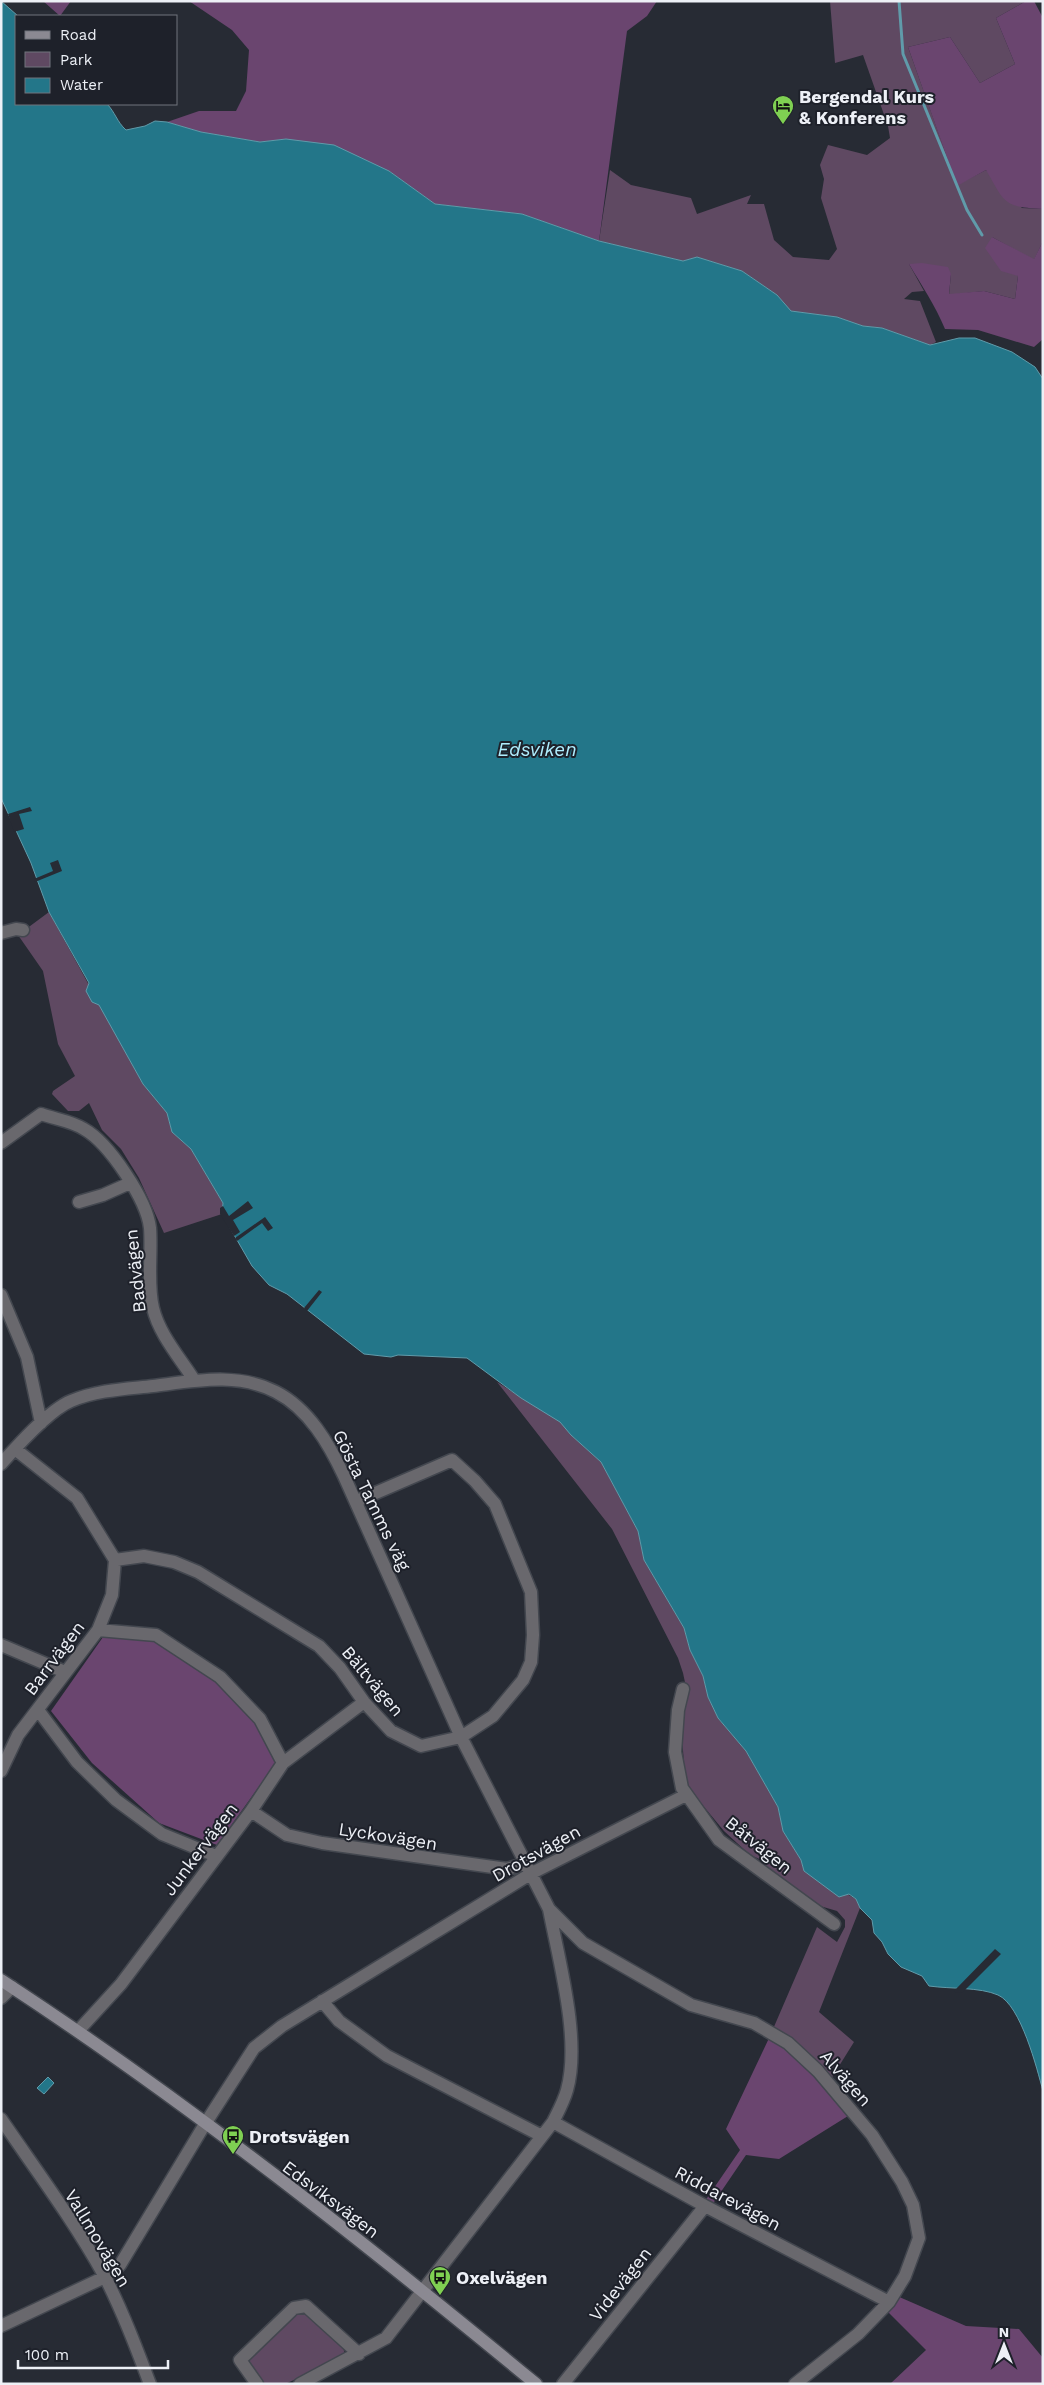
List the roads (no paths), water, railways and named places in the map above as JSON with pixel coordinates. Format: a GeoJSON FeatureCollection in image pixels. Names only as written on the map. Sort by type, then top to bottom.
{"type":"FeatureCollection","features":[{"type":"Feature","properties":{"kind":"street"},"geometry":{"type":"LineString","coordinates":[[1,933],[16,929],[22,930]]}},
{"type":"Feature","properties":{"kind":"street","name":"Badvägen"},"geometry":{"type":"LineString","coordinates":[[1,1143],[41,1114],[83,1128],[96,1137],[116,1160],[144,1207],[150,1226],[153,1307],[162,1330],[194,1380]]}},
{"type":"Feature","properties":{"kind":"street"},"geometry":{"type":"LineString","coordinates":[[79,1202],[103,1195],[130,1183]]}},
{"type":"Feature","properties":{"kind":"street"},"geometry":{"type":"LineString","coordinates":[[1,1295],[26,1357],[41,1424]]}},
{"type":"Feature","properties":{"kind":"street","name":"Gösta Tamms väg"},"geometry":{"type":"LineString","coordinates":[[1,1464],[41,1424],[70,1402],[100,1392],[194,1380],[241,1381],[261,1385],[278,1393],[310,1420],[328,1443],[357,1501],[461,1737],[532,1873]]}},
{"type":"Feature","properties":{"kind":"street"},"geometry":{"type":"LineString","coordinates":[[15,1449],[77,1498],[115,1560]]}},
{"type":"Feature","properties":{"kind":"street","name":"Bältvägen"},"geometry":{"type":"LineString","coordinates":[[115,1560],[144,1556],[174,1562],[198,1572],[319,1646],[340,1668],[364,1702],[391,1731],[420,1746],[461,1737],[493,1716],[523,1680],[531,1662],[533,1636],[531,1592],[495,1504],[475,1481],[452,1460],[357,1501]]}},
{"type":"Feature","properties":{"kind":"street","name":"Barrvägen"},"geometry":{"type":"LineString","coordinates":[[1,1771],[18,1735],[98,1630],[112,1595],[115,1560]]}},
{"type":"Feature","properties":{"kind":"street"},"geometry":{"type":"LineString","coordinates":[[98,1630],[156,1635],[220,1677],[260,1719],[283,1763]]}},
{"type":"Feature","properties":{"kind":"street"},"geometry":{"type":"LineString","coordinates":[[1,1645],[65,1672]]}},
{"type":"Feature","properties":{"kind":"street","name":"Båtvägen"},"geometry":{"type":"LineString","coordinates":[[683,1689],[678,1710],[675,1752],[682,1788],[686,1795],[719,1840],[834,1924]]}},
{"type":"Feature","properties":{"kind":"street","name":"Junkervägen"},"geometry":{"type":"LineString","coordinates":[[78,2031],[121,1984],[251,1811],[283,1763],[364,1702]]}},
{"type":"Feature","properties":{"kind":"street"},"geometry":{"type":"LineString","coordinates":[[38,1710],[77,1762],[116,1800],[162,1834],[216,1856]]}},
{"type":"Feature","properties":{"kind":"street","name":"Drotsvägen"},"geometry":{"type":"LineString","coordinates":[[1,2326],[105,2277],[120,2266],[205,2124],[254,2048],[282,2026],[532,1873],[686,1795]]}},
{"type":"Feature","properties":{"kind":"street","name":"Lyckovägen"},"geometry":{"type":"LineString","coordinates":[[251,1811],[288,1835],[322,1844],[532,1873]]}},
{"type":"Feature","properties":{"kind":"street","name":"Alvägen"},"geometry":{"type":"LineString","coordinates":[[532,1873],[549,1909],[583,1943],[691,2005],[754,2023],[788,2043],[818,2070],[872,2135],[902,2182],[913,2205],[919,2238],[905,2276],[889,2302],[858,2334],[795,2384]]}},
{"type":"Feature","properties":{"kind":"street"},"geometry":{"type":"LineString","coordinates":[[300,2384],[386,2338],[553,2122],[567,2091],[571,2068],[571,2038],[549,1909]]}},
{"type":"Feature","properties":{"kind":"street"},"geometry":{"type":"LineString","coordinates":[[1,1998],[6,1984]]}},
{"type":"Feature","properties":{"kind":"street","name":"Edsviksvägen"},"geometry":{"type":"LineString","coordinates":[[6,1984],[78,2031],[205,2124],[423,2290],[536,2384]]}},
{"type":"Feature","properties":{"kind":"street"},"geometry":{"type":"LineString","coordinates":[[322,2001],[340,2021],[387,2056],[542,2136]]}},
{"type":"Feature","properties":{"kind":"street","name":"Vallmovägen"},"geometry":{"type":"LineString","coordinates":[[1,2119],[87,2246],[105,2277],[136,2345],[150,2384]]}},
{"type":"Feature","properties":{"kind":"street","name":"Riddarevägen"},"geometry":{"type":"LineString","coordinates":[[553,2122],[705,2206],[889,2302]]}},
{"type":"Feature","properties":{"kind":"street","name":"Videvägen"},"geometry":{"type":"LineString","coordinates":[[563,2384],[705,2206]]}},
{"type":"Feature","properties":{"kind":"street"},"geometry":{"type":"LineString","coordinates":[[256,2384],[240,2360],[294,2308],[306,2306],[359,2354]]}},
{"type":"Feature","properties":{"kind":"water","name":"Edsviken"},"geometry":{"type":"Polygon","coordinates":[[[1,1],[17,15],[15,15],[15,105],[108,105],[126,130],[145,126],[155,121],[167,122],[201,132],[260,142],[286,139],[334,145],[389,171],[435,204],[522,214],[599,241],[683,261],[697,257],[742,271],[777,295],[791,311],[837,317],[863,326],[882,328],[930,345],[959,338],[975,338],[1012,352],[1035,367],[1043,379],[1043,2091],[1021,2024],[1006,2001],[991,1992],[929,1986],[922,1976],[901,1967],[888,1954],[882,1942],[874,1933],[872,1920],[860,1908],[856,1899],[849,1894],[839,1897],[804,1871],[801,1860],[783,1831],[778,1807],[746,1751],[718,1718],[708,1697],[703,1676],[690,1650],[684,1628],[644,1560],[638,1531],[601,1462],[571,1435],[560,1422],[521,1398],[467,1358],[398,1355],[391,1357],[364,1354],[287,1294],[269,1285],[252,1266],[222,1214],[223,1203],[191,1149],[172,1132],[167,1113],[143,1084],[99,1005],[92,1002],[86,991],[89,983],[49,912],[31,863],[1,798],[1,1]]]}},
{"type":"Feature","properties":{"kind":"water"},"geometry":{"type":"Polygon","coordinates":[[[48,2077],[54,2083],[44,2094],[37,2088],[48,2077]]]}},
{"type":"Feature","properties":{"kind":"waterway"},"geometry":{"type":"LineString","coordinates":[[899,1],[903,54],[967,210],[982,235]]}},
{"type":"Feature","properties":{"kind":"place","name":"Bergendal Kurs & Konferens"},"geometry":{"type":"Point","coordinates":[783,125]}},
{"type":"Feature","properties":{"kind":"place","name":"Drotsvägen"},"geometry":{"type":"Point","coordinates":[233,2155]}},
{"type":"Feature","properties":{"kind":"place","name":"Oxelvägen"},"geometry":{"type":"Point","coordinates":[440,2296]}}]}
